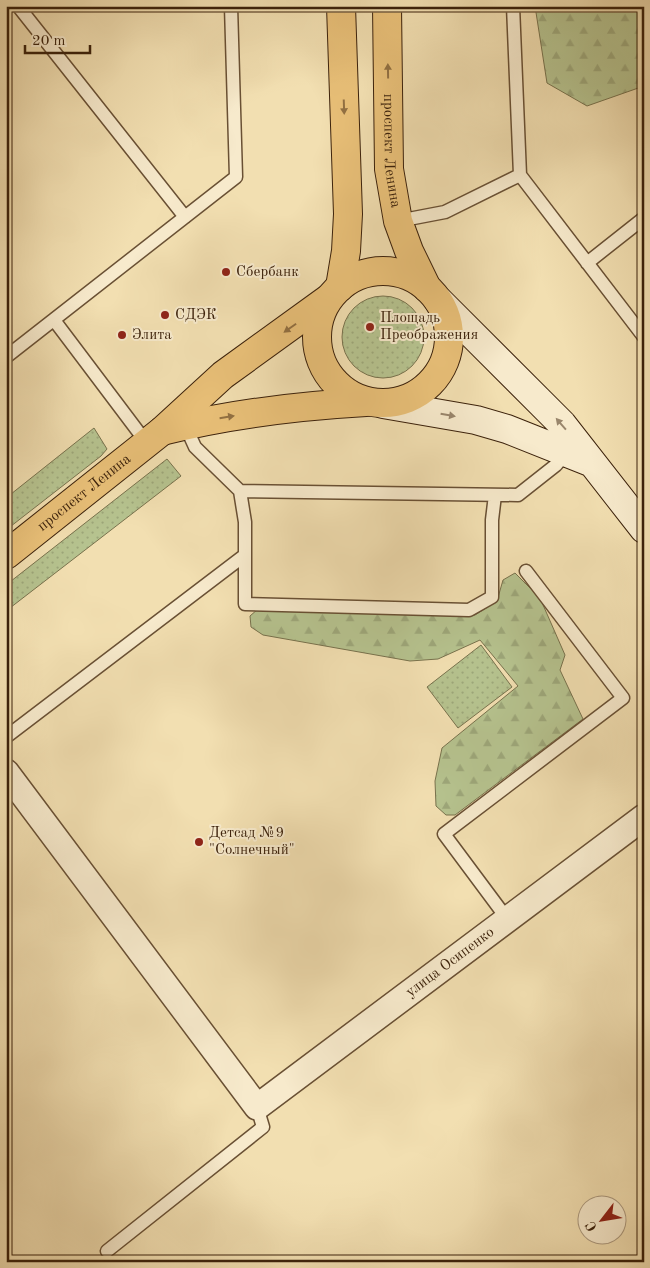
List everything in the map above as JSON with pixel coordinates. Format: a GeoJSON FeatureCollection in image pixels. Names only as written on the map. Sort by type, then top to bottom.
{"type":"FeatureCollection","features":[{"type":"Feature","properties":{"kind":"main road"},"geometry":{"type":"LineString","coordinates":[[334,293],[353,278],[368,272],[384,271],[407,276],[433,294],[445,314],[449,330],[449,346],[445,361],[438,375],[427,388],[414,396],[398,402],[374,403],[352,396],[328,374],[321,360],[317,344],[317,328],[322,313],[334,293],[346,251],[348,214],[341,6]]}},
{"type":"Feature","properties":{"kind":"main road","name":"проспект Ленина"},"geometry":{"type":"LineString","coordinates":[[387,6],[389,169],[398,221],[409,251],[433,294],[562,424],[579,457],[644,529]]}},
{"type":"Feature","properties":{"kind":"main road","name":"проспект Ленина"},"geometry":{"type":"LineString","coordinates":[[6,555],[164,433],[222,375],[334,293]]}},
{"type":"Feature","properties":{"kind":"main road","name":"проспект Ленина"},"geometry":{"type":"LineString","coordinates":[[164,433],[306,405],[374,403],[476,420],[534,438],[579,457]]}},
{"type":"Feature","properties":{"kind":"street"},"geometry":{"type":"LineString","coordinates":[[6,772],[257,1107]]}},
{"type":"Feature","properties":{"kind":"street","name":"улица Осипенко"},"geometry":{"type":"LineString","coordinates":[[257,1107],[644,817]]}},
{"type":"Feature","properties":{"kind":"lane"},"geometry":{"type":"LineString","coordinates":[[18,6],[185,217]]}},
{"type":"Feature","properties":{"kind":"lane"},"geometry":{"type":"LineString","coordinates":[[6,357],[236,177],[231,6]]}},
{"type":"Feature","properties":{"kind":"lane"},"geometry":{"type":"LineString","coordinates":[[512,6],[520,175],[644,338]]}},
{"type":"Feature","properties":{"kind":"lane"},"geometry":{"type":"LineString","coordinates":[[398,221],[445,212],[520,175]]}},
{"type":"Feature","properties":{"kind":"lane"},"geometry":{"type":"LineString","coordinates":[[587,263],[644,218]]}},
{"type":"Feature","properties":{"kind":"lane"},"geometry":{"type":"LineString","coordinates":[[54,320],[164,433],[195,447],[240,491],[245,522],[245,604],[469,610],[492,597],[492,520],[496,495]]}},
{"type":"Feature","properties":{"kind":"lane"},"geometry":{"type":"LineString","coordinates":[[240,491],[518,495],[556,465],[579,457]]}},
{"type":"Feature","properties":{"kind":"lane"},"geometry":{"type":"LineString","coordinates":[[6,736],[245,555]]}},
{"type":"Feature","properties":{"kind":"lane"},"geometry":{"type":"LineString","coordinates":[[508,920],[444,834],[623,698],[526,571]]}},
{"type":"Feature","properties":{"kind":"lane"},"geometry":{"type":"LineString","coordinates":[[107,1251],[263,1127],[257,1107]]}},
{"type":"Feature","properties":{"kind":"green space"},"geometry":{"type":"Polygon","coordinates":[[[535,6],[644,6],[644,86],[587,106],[547,83],[535,6]]]}},
{"type":"Feature","properties":{"kind":"green space"},"geometry":{"type":"Polygon","coordinates":[[[383,296],[399,299],[412,308],[421,321],[424,337],[421,353],[412,366],[399,375],[383,378],[367,375],[354,366],[345,353],[342,337],[345,321],[354,308],[367,299],[383,296]]]}},
{"type":"Feature","properties":{"kind":"green space"},"geometry":{"type":"Polygon","coordinates":[[[94,428],[107,449],[101,456],[6,530],[6,498],[94,428]]]}},
{"type":"Feature","properties":{"kind":"green space"},"geometry":{"type":"Polygon","coordinates":[[[167,459],[181,476],[6,611],[6,585],[167,459]]]}},
{"type":"Feature","properties":{"kind":"green space"},"geometry":{"type":"Polygon","coordinates":[[[515,573],[540,598],[565,655],[560,670],[583,719],[455,815],[446,815],[436,806],[435,781],[442,748],[518,686],[480,640],[438,659],[410,661],[263,635],[251,627],[250,616],[258,609],[475,615],[497,601],[503,580],[515,573]]]}},
{"type":"Feature","properties":{"kind":"green space"},"geometry":{"type":"Polygon","coordinates":[[[481,645],[512,687],[458,728],[427,687],[481,645]]]}},
{"type":"Feature","properties":{"kind":"place","name":"Сбербанк"},"geometry":{"type":"Point","coordinates":[226,272]}},
{"type":"Feature","properties":{"kind":"place","name":"СДЭК"},"geometry":{"type":"Point","coordinates":[165,315]}},
{"type":"Feature","properties":{"kind":"place","name":"Площадь Преображения"},"geometry":{"type":"Point","coordinates":[370,327]}},
{"type":"Feature","properties":{"kind":"place","name":"Элита"},"geometry":{"type":"Point","coordinates":[122,335]}},
{"type":"Feature","properties":{"kind":"place","name":"Детсад №9 \"Солнечный\""},"geometry":{"type":"Point","coordinates":[199,842]}}]}
